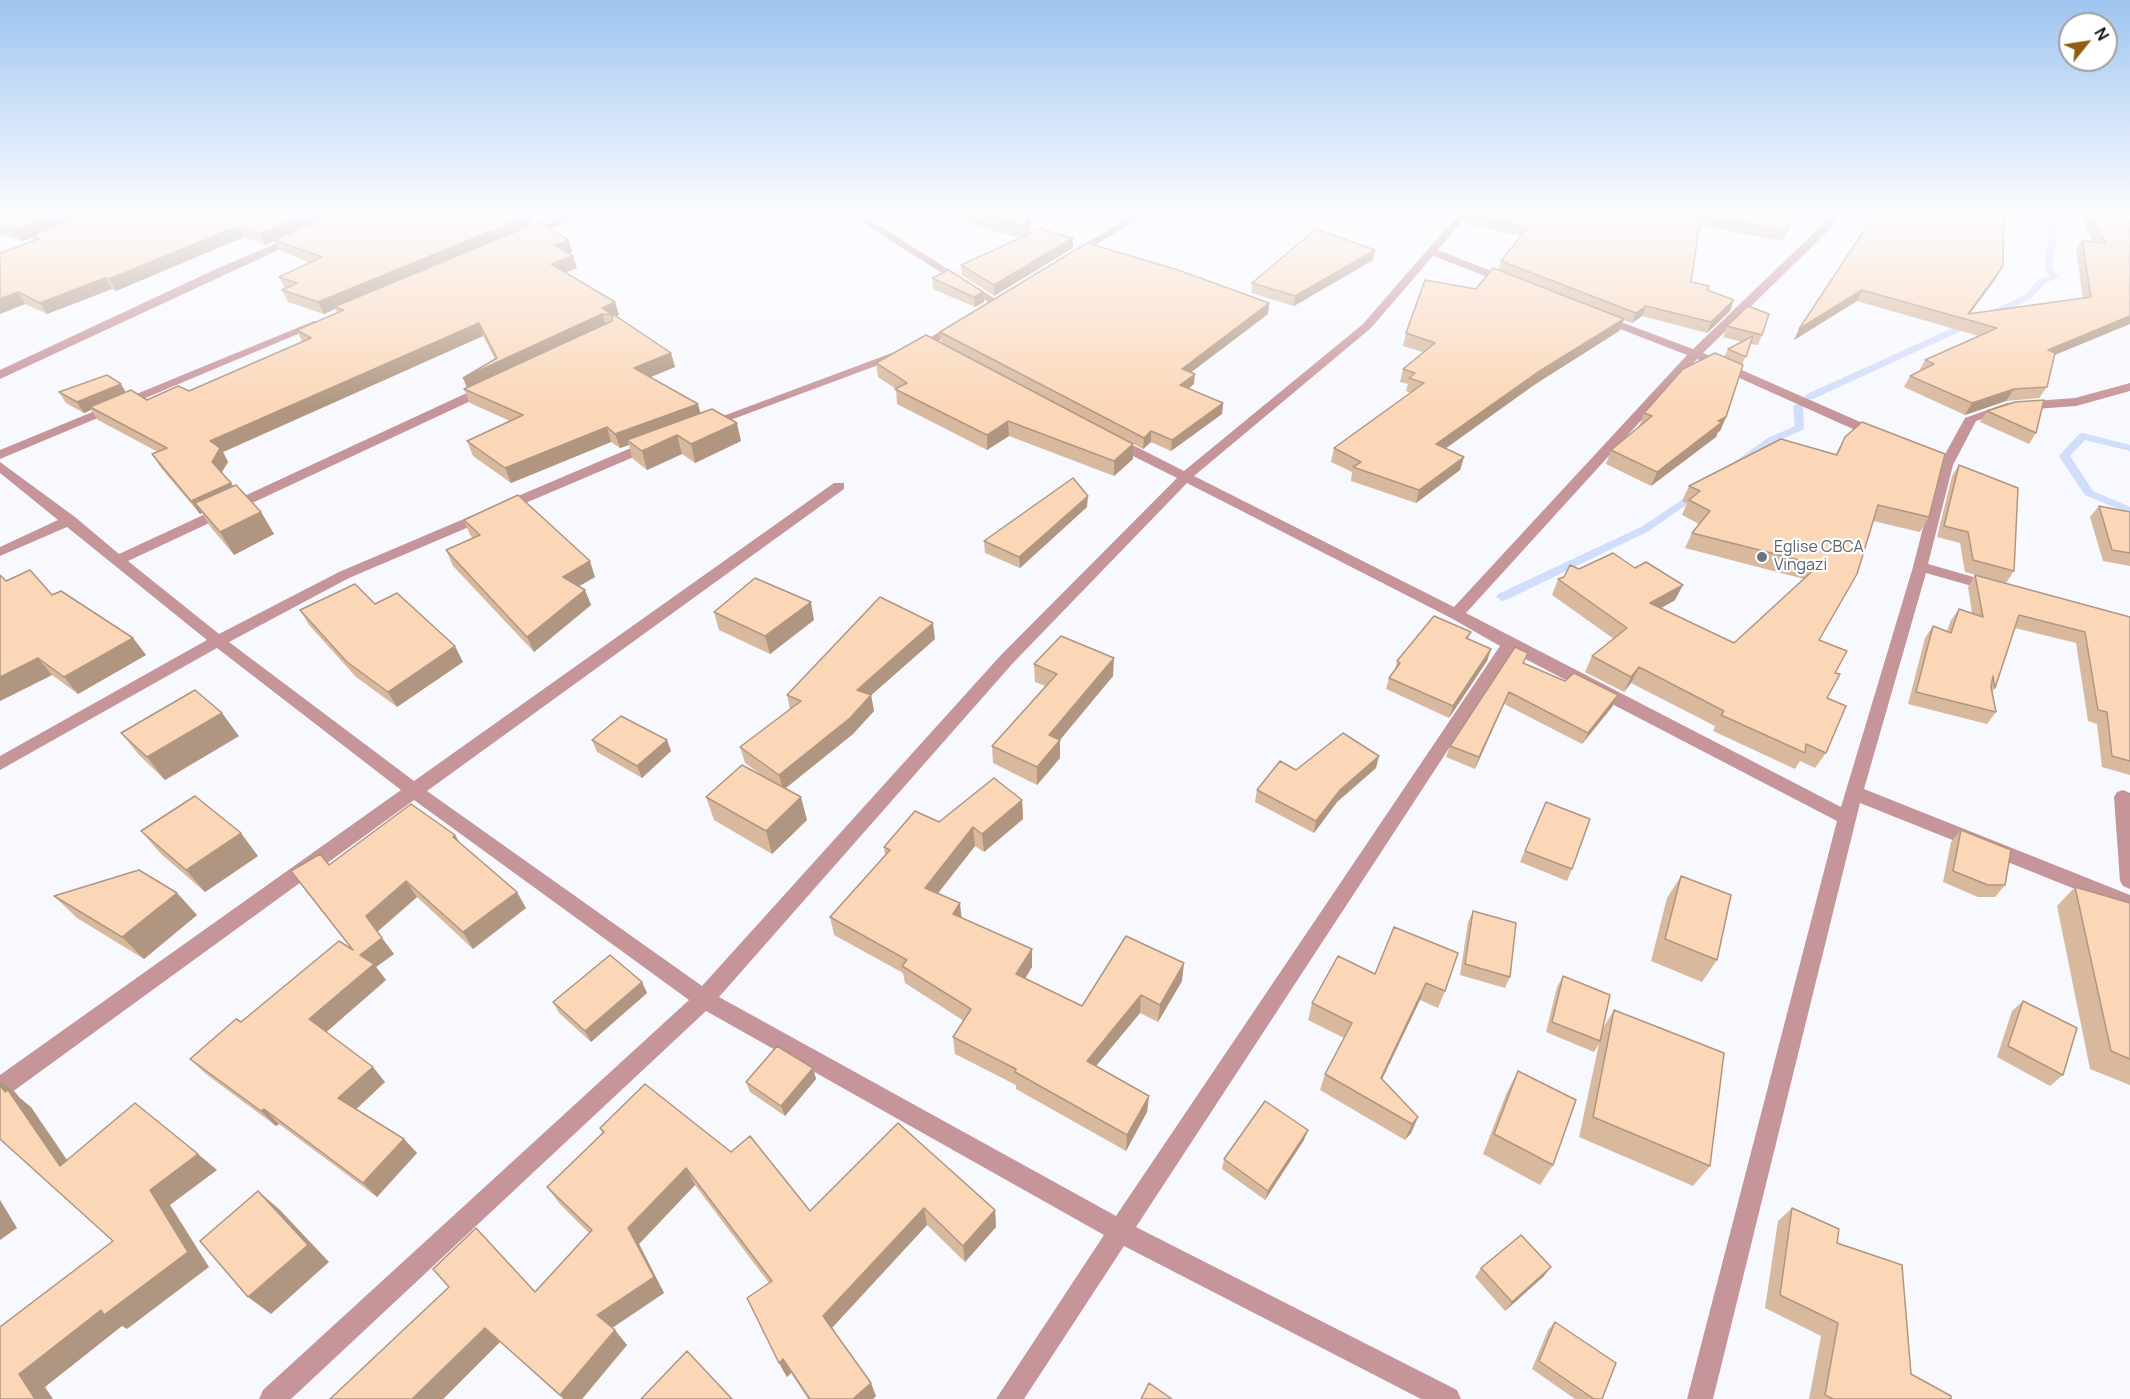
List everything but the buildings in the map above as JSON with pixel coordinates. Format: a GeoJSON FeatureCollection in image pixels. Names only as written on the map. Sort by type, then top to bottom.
{"type":"FeatureCollection","features":[{"type":"Feature","properties":{"kind":"street"},"geometry":{"type":"LineString","coordinates":[[0,375],[209,276]]}},
{"type":"Feature","properties":{"kind":"street"},"geometry":{"type":"LineString","coordinates":[[692,429],[928,343],[991,305],[948,276]]}},
{"type":"Feature","properties":{"kind":"street"},"geometry":{"type":"LineString","coordinates":[[272,1399],[704,999],[1007,660],[1184,478],[1367,326],[1409,276]]}},
{"type":"Feature","properties":{"kind":"street"},"geometry":{"type":"LineString","coordinates":[[1495,276],[1518,285]]}},
{"type":"Feature","properties":{"kind":"street"},"geometry":{"type":"LineString","coordinates":[[1456,614],[1695,354],[1775,276]]}},
{"type":"Feature","properties":{"kind":"street"},"geometry":{"type":"LineString","coordinates":[[1585,311],[1695,354],[1891,441]]}},
{"type":"Feature","properties":{"kind":"street"},"geometry":{"type":"LineString","coordinates":[[0,455],[332,317]]}},
{"type":"Feature","properties":{"kind":"street"},"geometry":{"type":"LineString","coordinates":[[928,343],[948,354]]}},
{"type":"Feature","properties":{"kind":"street"},"geometry":{"type":"LineString","coordinates":[[119,560],[504,381]]}},
{"type":"Feature","properties":{"kind":"street"},"geometry":{"type":"LineString","coordinates":[[1700,1399],[1847,818],[1920,567],[1940,463],[1971,418],[2007,406],[2076,402],[2130,387]]}},
{"type":"Feature","properties":{"kind":"street"},"geometry":{"type":"LineString","coordinates":[[1102,435],[1456,614],[1509,644],[1847,818]]}},
{"type":"Feature","properties":{"kind":"street"},"geometry":{"type":"LineString","coordinates":[[0,764],[218,641],[344,575],[613,458],[658,442]]}},
{"type":"Feature","properties":{"kind":"street"},"geometry":{"type":"LineString","coordinates":[[0,466],[218,641],[416,792],[704,999],[1121,1232],[1448,1399]]}},
{"type":"Feature","properties":{"kind":"street"},"geometry":{"type":"LineString","coordinates":[[0,1088],[416,792],[839,486]]}},
{"type":"Feature","properties":{"kind":"street"},"geometry":{"type":"LineString","coordinates":[[0,552],[69,520]]}},
{"type":"Feature","properties":{"kind":"street"},"geometry":{"type":"LineString","coordinates":[[1920,567],[2008,591]]}},
{"type":"Feature","properties":{"kind":"street"},"geometry":{"type":"LineString","coordinates":[[1009,1399],[1509,644]]}},
{"type":"Feature","properties":{"kind":"street"},"geometry":{"type":"LineString","coordinates":[[1855,793],[2130,903]]}},
{"type":"Feature","properties":{"kind":"street"},"geometry":{"type":"LineString","coordinates":[[2123,797],[2130,881]]}},
{"type":"Feature","properties":{"kind":"waterway"},"geometry":{"type":"LineString","coordinates":[[1809,397],[2028,297],[2041,282],[2054,276]]}},
{"type":"Feature","properties":{"kind":"waterway"},"geometry":{"type":"LineString","coordinates":[[1738,464],[1772,440],[1800,427],[1798,406]]}},
{"type":"Feature","properties":{"kind":"waterway"},"geometry":{"type":"LineString","coordinates":[[2130,448],[2083,436],[2064,456],[2089,493],[2130,511]]}},
{"type":"Feature","properties":{"kind":"waterway"},"geometry":{"type":"LineString","coordinates":[[1502,597],[1645,529],[1698,492]]}},
{"type":"Feature","properties":{"kind":"place","name":"Eglise CBCA Vingazi"},"geometry":{"type":"Point","coordinates":[1762,557]}}]}
